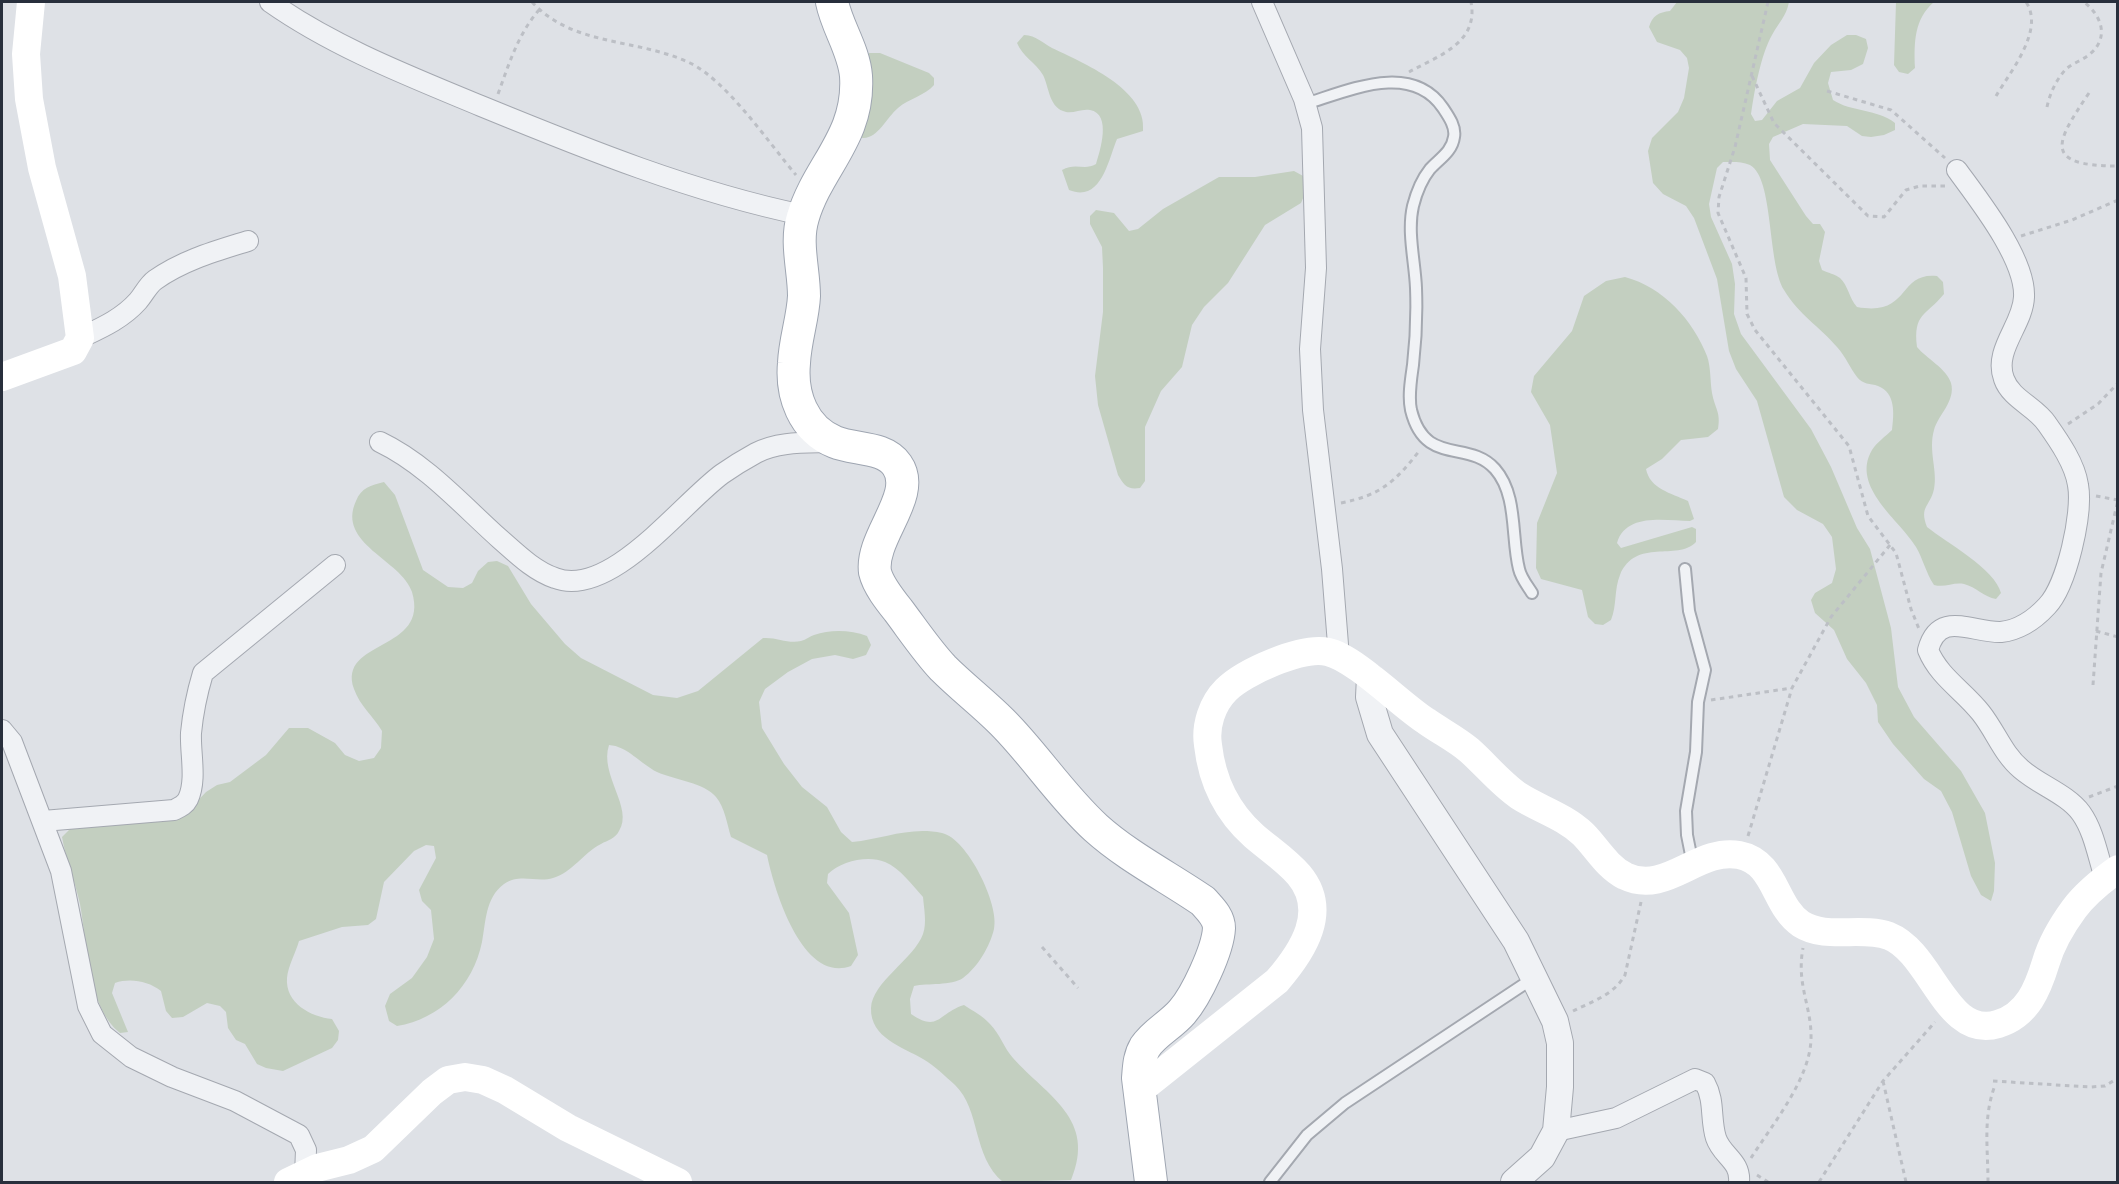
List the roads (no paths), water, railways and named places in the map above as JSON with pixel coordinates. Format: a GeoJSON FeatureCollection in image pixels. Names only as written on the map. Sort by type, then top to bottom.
{"type":"FeatureCollection","features":[{"type":"Feature","properties":{"kind":"main road"},"geometry":{"type":"LineString","coordinates":[[2,377],[73,351],[80,338],[72,276],[42,168],[29,99],[26,54],[31,2]]}},
{"type":"Feature","properties":{"kind":"main road"},"geometry":{"type":"LineString","coordinates":[[832,2],[836,20],[848,44],[856,76],[854,110],[842,144],[808,205],[800,230],[804,295],[794,363],[795,391],[802,414],[815,429],[835,442],[883,454],[897,464],[903,481],[898,501],[877,550],[875,572],[886,595],[941,666],[1001,722],[1097,829],[1203,901],[1215,914],[1219,928],[1213,952],[1192,998],[1181,1014],[1151,1039],[1139,1061],[1139,1091],[1151,1182]]}},
{"type":"Feature","properties":{"kind":"main road"},"geometry":{"type":"LineString","coordinates":[[1139,1091],[1277,981],[1295,960],[1308,938],[1313,912],[1311,894],[1300,876],[1254,836],[1220,794],[1210,763],[1206,731],[1214,708],[1224,692],[1242,678],[1304,652],[1328,652],[1370,677],[1424,721],[1465,746],[1518,796],[1544,807],[1582,833],[1611,866],[1626,877],[1646,881],[1658,880],[1713,856],[1742,855],[1767,872],[1787,911],[1808,928],[1821,931],[1870,932],[1900,942],[1922,963],[1947,1006],[1977,1025],[1996,1025],[2011,1018],[2031,1001],[2042,981],[2046,961],[2073,911],[2111,874]]}},
{"type":"Feature","properties":{"kind":"main road"},"geometry":{"type":"LineString","coordinates":[[296,1178],[373,1149],[432,1092],[448,1080],[465,1077],[483,1080],[505,1090],[568,1128],[678,1182]]}},
{"type":"Feature","properties":{"kind":"street"},"geometry":{"type":"LineString","coordinates":[[270,2],[316,31],[361,54],[492,111],[705,192],[808,205]]}},
{"type":"Feature","properties":{"kind":"street"},"geometry":{"type":"LineString","coordinates":[[1262,2],[1305,104],[1312,128],[1316,216],[1316,268],[1310,349],[1313,410],[1325,506],[1339,657]]}},
{"type":"Feature","properties":{"kind":"street"},"geometry":{"type":"LineString","coordinates":[[1961,176],[2005,241],[2018,267],[2024,296],[2001,362],[2003,377],[2008,388],[2033,409],[2052,432],[2075,472],[2079,495],[2064,574],[2059,591],[2048,605],[2021,627],[2004,632],[1988,632],[1949,625],[1939,629],[1931,639],[1929,650],[1943,674],[1970,700],[2010,758],[2080,812],[2111,874]]}},
{"type":"Feature","properties":{"kind":"street"},"geometry":{"type":"LineString","coordinates":[[80,338],[114,321],[137,302],[153,282],[171,270],[190,260],[248,241]]}},
{"type":"Feature","properties":{"kind":"street"},"geometry":{"type":"LineString","coordinates":[[380,442],[401,452],[420,466],[522,559],[554,578],[572,582],[598,575],[624,560],[721,475],[758,452],[786,443],[835,442]]}},
{"type":"Feature","properties":{"kind":"street"},"geometry":{"type":"LineString","coordinates":[[43,821],[174,810],[182,807],[188,799],[191,786],[191,735],[195,698],[203,673],[335,565]]}},
{"type":"Feature","properties":{"kind":"street"},"geometry":{"type":"LineString","coordinates":[[1370,677],[1369,697],[1380,734],[1516,941],[1536,977],[1555,1020],[1560,1043],[1556,1131],[1542,1157],[1514,1182]]}},
{"type":"Feature","properties":{"kind":"street"},"geometry":{"type":"LineString","coordinates":[[2,733],[12,742],[61,871],[88,1006],[102,1034],[131,1057],[172,1077],[235,1101],[299,1135],[306,1150],[296,1178]]}},
{"type":"Feature","properties":{"kind":"street"},"geometry":{"type":"LineString","coordinates":[[1556,1131],[1598,1124],[1624,1115],[1695,1079],[1705,1083],[1710,1093],[1716,1139],[1742,1175]]}},
{"type":"Feature","properties":{"kind":"lane"},"geometry":{"type":"LineString","coordinates":[[1305,104],[1386,83],[1404,82],[1417,86],[1437,99],[1453,127],[1454,137],[1451,146],[1429,170],[1412,208],[1416,334],[1411,408],[1416,423],[1427,440],[1446,450],[1477,458],[1494,468],[1509,500],[1519,570],[1532,593]]}},
{"type":"Feature","properties":{"kind":"lane"},"geometry":{"type":"LineString","coordinates":[[1686,569],[1689,611],[1705,670],[1698,702],[1696,752],[1686,811],[1687,835],[1693,865]]}},
{"type":"Feature","properties":{"kind":"lane"},"geometry":{"type":"LineString","coordinates":[[1270,1182],[1306,1135],[1346,1103],[1536,977]]}}]}
